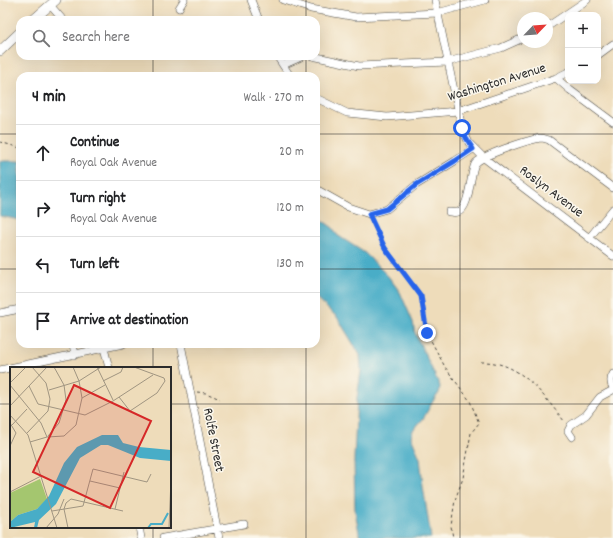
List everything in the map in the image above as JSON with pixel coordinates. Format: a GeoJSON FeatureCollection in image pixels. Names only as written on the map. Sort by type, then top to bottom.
{"type":"FeatureCollection","features":[{"type":"Feature","properties":{"kind":"main road"},"geometry":{"type":"LineString","coordinates":[[38,16],[53,3]]}},
{"type":"Feature","properties":{"kind":"main road"},"geometry":{"type":"LineString","coordinates":[[0,51],[16,36]]}},
{"type":"Feature","properties":{"kind":"street"},"geometry":{"type":"LineString","coordinates":[[179,8],[184,0]]}},
{"type":"Feature","properties":{"kind":"street"},"geometry":{"type":"LineString","coordinates":[[251,0],[257,16]]}},
{"type":"Feature","properties":{"kind":"street"},"geometry":{"type":"LineString","coordinates":[[283,0],[311,9],[356,17],[437,13],[485,0]]}},
{"type":"Feature","properties":{"kind":"street"},"geometry":{"type":"LineString","coordinates":[[320,191],[348,207],[369,214],[387,209],[416,185],[473,149],[466,138],[458,110],[435,0]]}},
{"type":"Feature","properties":{"kind":"street"},"geometry":{"type":"LineString","coordinates":[[553,23],[587,0]]}},
{"type":"Feature","properties":{"kind":"street"},"geometry":{"type":"LineString","coordinates":[[53,3],[61,16]]}},
{"type":"Feature","properties":{"kind":"street"},"geometry":{"type":"LineString","coordinates":[[320,58],[359,66],[447,62],[501,48],[517,41]]}},
{"type":"Feature","properties":{"kind":"street"},"geometry":{"type":"LineString","coordinates":[[601,53],[613,44]]}},
{"type":"Feature","properties":{"kind":"street"},"geometry":{"type":"LineString","coordinates":[[280,60],[287,72]]}},
{"type":"Feature","properties":{"kind":"street"},"geometry":{"type":"LineString","coordinates":[[283,65],[294,60]]}},
{"type":"Feature","properties":{"kind":"street","name":"Washington Avenue"},"geometry":{"type":"LineString","coordinates":[[320,100],[347,113],[387,117],[458,110],[556,78],[565,74]]}},
{"type":"Feature","properties":{"kind":"street"},"geometry":{"type":"LineString","coordinates":[[556,78],[613,122]]}},
{"type":"Feature","properties":{"kind":"street"},"geometry":{"type":"LineString","coordinates":[[449,212],[458,212],[461,210],[468,196],[478,160],[500,150],[521,143],[545,138],[592,171],[613,188]]}},
{"type":"Feature","properties":{"kind":"street","name":"Roslyn Avenue"},"geometry":{"type":"LineString","coordinates":[[473,149],[613,256]]}},
{"type":"Feature","properties":{"kind":"street"},"geometry":{"type":"LineString","coordinates":[[589,238],[613,209]]}},
{"type":"Feature","properties":{"kind":"street"},"geometry":{"type":"LineString","coordinates":[[0,313],[16,310]]}},
{"type":"Feature","properties":{"kind":"street"},"geometry":{"type":"LineString","coordinates":[[74,348],[75,355]]}},
{"type":"Feature","properties":{"kind":"street"},"geometry":{"type":"LineString","coordinates":[[15,367],[104,348],[108,367]]}},
{"type":"Feature","properties":{"kind":"street","name":"Rolfe Street"},"geometry":{"type":"LineString","coordinates":[[183,348],[219,538]]}},
{"type":"Feature","properties":{"kind":"street"},"geometry":{"type":"LineString","coordinates":[[0,370],[10,368]]}},
{"type":"Feature","properties":{"kind":"street"},"geometry":{"type":"LineString","coordinates":[[572,436],[569,434],[569,427],[586,415],[600,397],[613,389],[611,381],[613,374]]}},
{"type":"Feature","properties":{"kind":"street"},"geometry":{"type":"LineString","coordinates":[[163,538],[244,524]]}},
{"type":"Feature","properties":{"kind":"street"},"geometry":{"type":"LineString","coordinates":[[139,528],[141,538]]}},
{"type":"Feature","properties":{"kind":"path"},"geometry":{"type":"LineString","coordinates":[[0,142],[16,147]]}},
{"type":"Feature","properties":{"kind":"path"},"geometry":{"type":"LineString","coordinates":[[369,214],[385,248],[421,296],[427,333],[446,367],[470,400],[480,423],[471,433],[463,478],[455,500],[451,526],[453,538]]}},
{"type":"Feature","properties":{"kind":"path"},"geometry":{"type":"LineString","coordinates":[[481,362],[496,363],[505,366],[528,379],[536,386],[569,427]]}},
{"type":"Feature","properties":{"kind":"path"},"geometry":{"type":"LineString","coordinates":[[190,392],[206,393],[220,399]]}},
{"type":"Feature","properties":{"kind":"water"},"geometry":{"type":"Polygon","coordinates":[[[0,161],[16,161],[16,219],[0,216],[0,161]]]}},
{"type":"Feature","properties":{"kind":"water"},"geometry":{"type":"Polygon","coordinates":[[[320,219],[333,228],[337,235],[365,253],[388,276],[400,292],[413,322],[415,333],[440,386],[439,393],[423,419],[413,430],[411,437],[420,458],[431,538],[360,538],[355,511],[354,459],[357,398],[361,371],[360,355],[337,317],[320,302],[320,219]]]}},
{"type":"Feature","properties":{"kind":"route"},"geometry":{"type":"LineString","coordinates":[[427,333],[421,296],[385,248],[369,214],[387,209],[416,185],[473,149],[469,144],[462,128]]}}]}
